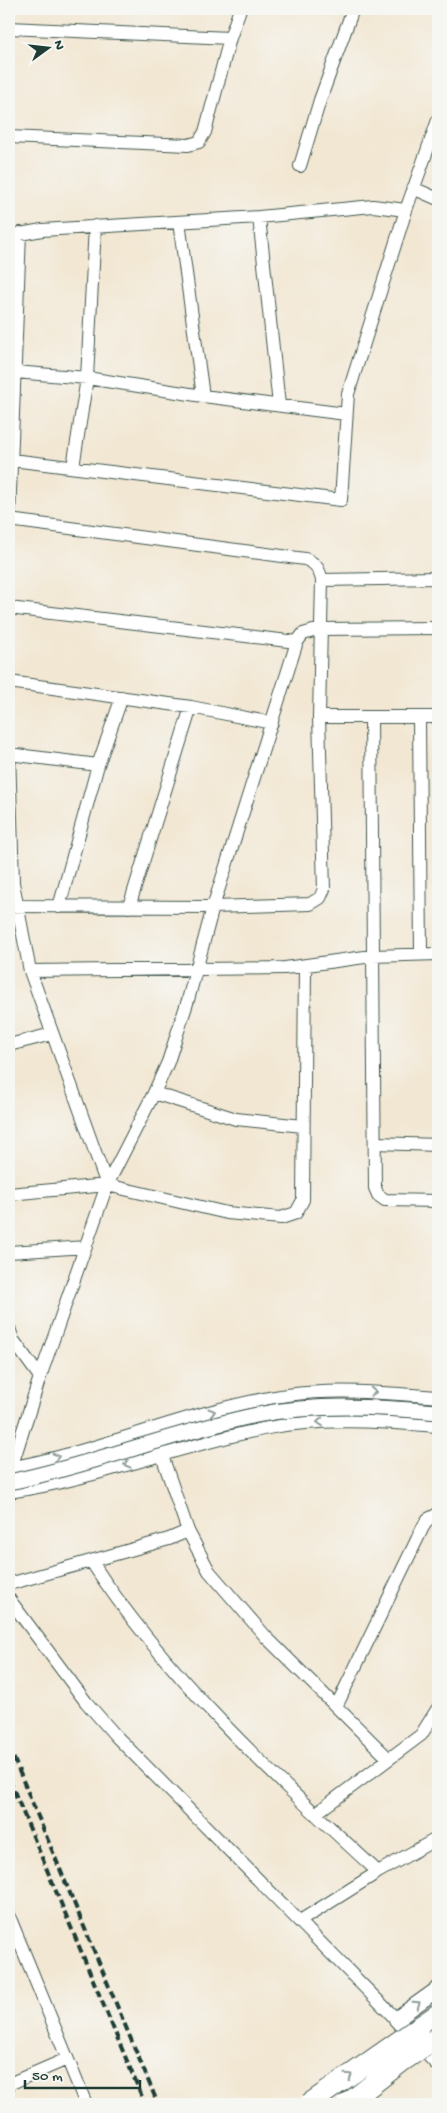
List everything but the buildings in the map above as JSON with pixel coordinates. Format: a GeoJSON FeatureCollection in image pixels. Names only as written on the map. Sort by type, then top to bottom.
{"type":"FeatureCollection","features":[{"type":"Feature","properties":{"kind":"highway"},"geometry":{"type":"LineString","coordinates":[[309,2104],[438,2014]]}},
{"type":"Feature","properties":{"kind":"highway"},"geometry":{"type":"LineString","coordinates":[[347,2104],[400,2063],[438,2037]]}},
{"type":"Feature","properties":{"kind":"street"},"geometry":{"type":"LineString","coordinates":[[9,137],[188,145],[199,142],[205,132],[230,38],[240,9]]}},
{"type":"Feature","properties":{"kind":"street"},"geometry":{"type":"LineString","coordinates":[[300,166],[320,100],[353,9]]}},
{"type":"Feature","properties":{"kind":"street"},"geometry":{"type":"LineString","coordinates":[[9,28],[230,38]]}},
{"type":"Feature","properties":{"kind":"street"},"geometry":{"type":"LineString","coordinates":[[12,460],[342,500],[348,394],[406,210],[438,120]]}},
{"type":"Feature","properties":{"kind":"street"},"geometry":{"type":"LineString","coordinates":[[414,188],[438,199]]}},
{"type":"Feature","properties":{"kind":"street"},"geometry":{"type":"LineString","coordinates":[[12,906],[213,907],[310,904],[320,898],[324,890],[319,717],[322,580],[319,570],[314,562],[305,559],[9,519],[15,372],[14,234],[95,226],[259,217],[373,206],[406,210]]}},
{"type":"Feature","properties":{"kind":"street"},"geometry":{"type":"LineString","coordinates":[[259,217],[279,405]]}},
{"type":"Feature","properties":{"kind":"street"},"geometry":{"type":"LineString","coordinates":[[179,222],[203,396]]}},
{"type":"Feature","properties":{"kind":"street"},"geometry":{"type":"LineString","coordinates":[[73,467],[87,378],[95,226]]}},
{"type":"Feature","properties":{"kind":"street"},"geometry":{"type":"LineString","coordinates":[[15,372],[87,378],[203,396],[346,414]]}},
{"type":"Feature","properties":{"kind":"street"},"geometry":{"type":"LineString","coordinates":[[322,580],[438,578]]}},
{"type":"Feature","properties":{"kind":"street"},"geometry":{"type":"LineString","coordinates":[[9,608],[297,642]]}},
{"type":"Feature","properties":{"kind":"street"},"geometry":{"type":"LineString","coordinates":[[11,1480],[40,1377],[106,1184],[154,1093],[168,1062],[188,1000],[213,907],[297,642],[303,634],[320,630],[438,628]]}},
{"type":"Feature","properties":{"kind":"street"},"geometry":{"type":"LineString","coordinates":[[9,682],[191,707],[272,723]]}},
{"type":"Feature","properties":{"kind":"street"},"geometry":{"type":"LineString","coordinates":[[59,906],[98,765],[122,697]]}},
{"type":"Feature","properties":{"kind":"street"},"geometry":{"type":"LineString","coordinates":[[129,907],[191,707]]}},
{"type":"Feature","properties":{"kind":"street"},"geometry":{"type":"LineString","coordinates":[[319,717],[438,717]]}},
{"type":"Feature","properties":{"kind":"street"},"geometry":{"type":"LineString","coordinates":[[371,717],[375,1188],[378,1196],[385,1200],[438,1201]]}},
{"type":"Feature","properties":{"kind":"street"},"geometry":{"type":"LineString","coordinates":[[419,717],[421,954]]}},
{"type":"Feature","properties":{"kind":"street"},"geometry":{"type":"LineString","coordinates":[[98,765],[9,753],[12,906],[30,970],[106,1184]]}},
{"type":"Feature","properties":{"kind":"street"},"geometry":{"type":"LineString","coordinates":[[30,970],[196,970],[305,966],[372,956],[438,954]]}},
{"type":"Feature","properties":{"kind":"street"},"geometry":{"type":"LineString","coordinates":[[9,1193],[106,1184],[227,1213],[281,1218],[296,1213],[303,1200],[305,966]]}},
{"type":"Feature","properties":{"kind":"street"},"geometry":{"type":"LineString","coordinates":[[9,1045],[52,1034]]}},
{"type":"Feature","properties":{"kind":"street"},"geometry":{"type":"LineString","coordinates":[[154,1093],[236,1119],[303,1126]]}},
{"type":"Feature","properties":{"kind":"street"},"geometry":{"type":"LineString","coordinates":[[375,1143],[438,1145]]}},
{"type":"Feature","properties":{"kind":"street"},"geometry":{"type":"LineString","coordinates":[[9,1252],[86,1246]]}},
{"type":"Feature","properties":{"kind":"street"},"geometry":{"type":"LineString","coordinates":[[9,1328],[13,1340],[40,1377]]}},
{"type":"Feature","properties":{"kind":"street"},"geometry":{"type":"LineString","coordinates":[[11,1480],[68,1454],[227,1407],[288,1395],[351,1391],[438,1396]]}},
{"type":"Feature","properties":{"kind":"street"},"geometry":{"type":"LineString","coordinates":[[11,1480],[72,1467],[257,1415],[332,1407],[364,1406],[438,1412]]}},
{"type":"Feature","properties":{"kind":"street"},"geometry":{"type":"LineString","coordinates":[[11,1480],[162,1456],[268,1428],[295,1424],[350,1420],[438,1426]]}},
{"type":"Feature","properties":{"kind":"street"},"geometry":{"type":"LineString","coordinates":[[153,1428],[188,1531],[209,1571],[266,1637],[389,1759]]}},
{"type":"Feature","properties":{"kind":"street"},"geometry":{"type":"LineString","coordinates":[[336,1705],[423,1527],[428,1519],[438,1514]]}},
{"type":"Feature","properties":{"kind":"street"},"geometry":{"type":"LineString","coordinates":[[9,1584],[169,1539],[188,1531]]}},
{"type":"Feature","properties":{"kind":"street"},"geometry":{"type":"LineString","coordinates":[[91,1561],[117,1600],[206,1706],[315,1814],[378,1872]]}},
{"type":"Feature","properties":{"kind":"street"},"geometry":{"type":"LineString","coordinates":[[9,1599],[86,1702],[115,1735],[396,2019],[438,2064]]}},
{"type":"Feature","properties":{"kind":"street"},"geometry":{"type":"LineString","coordinates":[[315,1814],[421,1735],[438,1708]]}},
{"type":"Feature","properties":{"kind":"street"},"geometry":{"type":"LineString","coordinates":[[300,1922],[378,1872],[438,1838]]}},
{"type":"Feature","properties":{"kind":"street"},"geometry":{"type":"LineString","coordinates":[[9,1916],[86,2104]]}},
{"type":"Feature","properties":{"kind":"street"},"geometry":{"type":"LineString","coordinates":[[396,2019],[438,1989]]}},
{"type":"Feature","properties":{"kind":"street"},"geometry":{"type":"LineString","coordinates":[[9,2084],[67,2059]]}},
{"type":"Feature","properties":{"kind":"railway"},"geometry":{"type":"LineString","coordinates":[[9,1747],[158,2104]]}},
{"type":"Feature","properties":{"kind":"railway"},"geometry":{"type":"LineString","coordinates":[[9,1779],[145,2104]]}}]}
